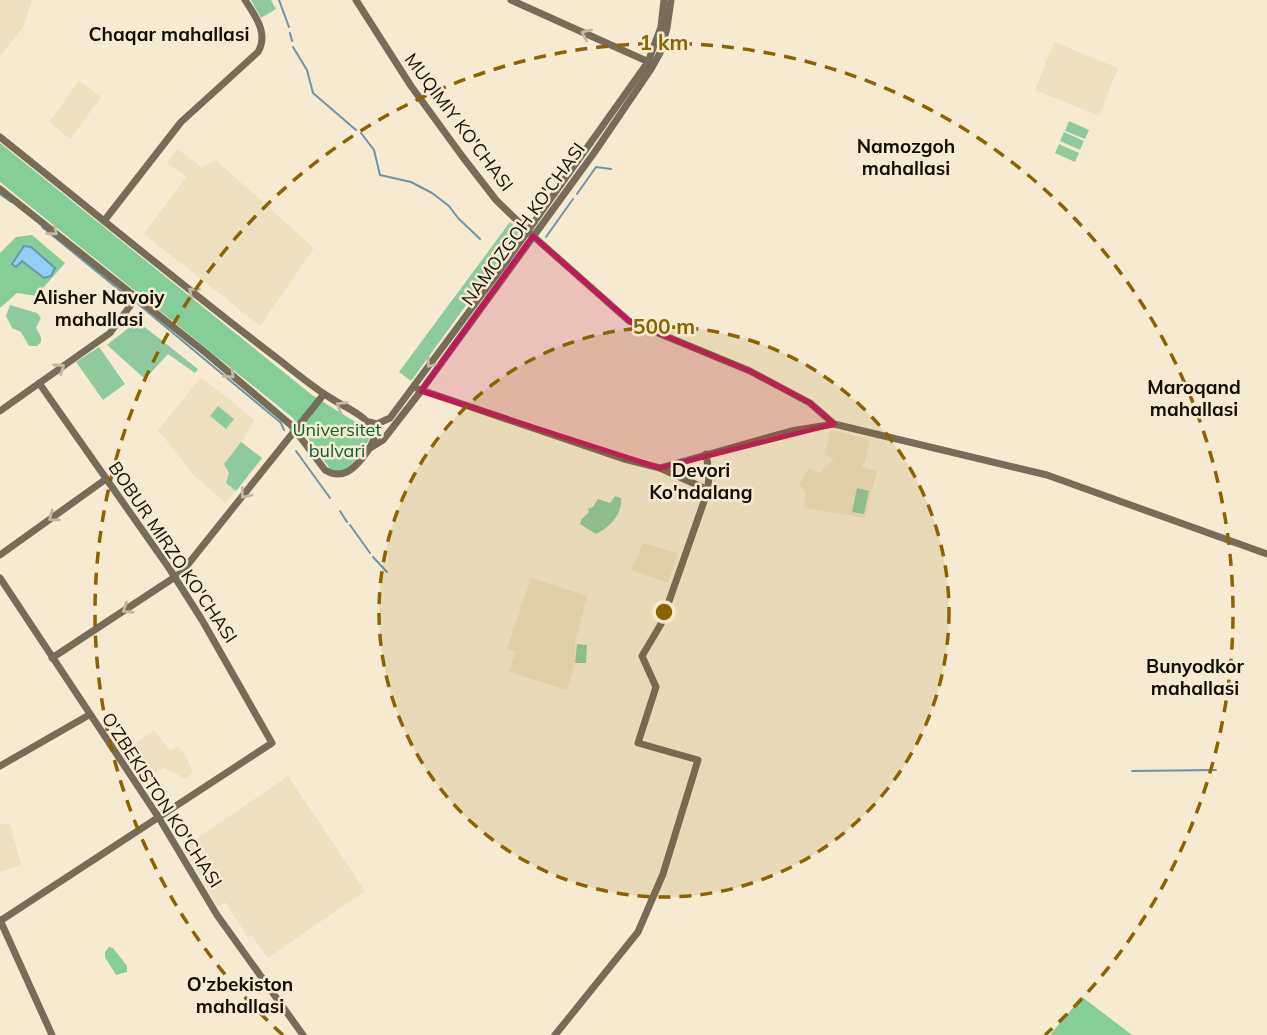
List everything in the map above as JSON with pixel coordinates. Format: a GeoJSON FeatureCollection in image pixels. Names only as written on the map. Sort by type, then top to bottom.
{"type":"FeatureCollection","features":[{"type":"Feature","properties":{"kind":"main road"},"geometry":{"type":"LineString","coordinates":[[104,221],[181,122],[245,66],[261,48],[264,41],[262,30],[245,0]]}},
{"type":"Feature","properties":{"kind":"main road","name":"MUQIMIY KO'CHASI"},"geometry":{"type":"LineString","coordinates":[[356,0],[411,86],[462,156],[496,200],[530,234],[629,321],[750,371],[810,403],[834,424]]}},
{"type":"Feature","properties":{"kind":"main road"},"geometry":{"type":"LineString","coordinates":[[511,0],[651,64]]}},
{"type":"Feature","properties":{"kind":"main road","name":"NAMOZGOH KO'CHASI"},"geometry":{"type":"LineString","coordinates":[[651,64],[664,0]]}},
{"type":"Feature","properties":{"kind":"main road","name":"NAMOZGOH KO'CHASI"},"geometry":{"type":"LineString","coordinates":[[370,448],[383,440],[421,391],[478,306],[651,64],[667,28],[671,0]]}},
{"type":"Feature","properties":{"kind":"main road"},"geometry":{"type":"LineString","coordinates":[[0,137],[324,394],[366,421],[375,435],[370,448],[356,466],[341,475],[325,470],[296,431],[206,353],[0,188]]}},
{"type":"Feature","properties":{"kind":"main road"},"geometry":{"type":"LineString","coordinates":[[0,411],[110,333],[136,298]]}},
{"type":"Feature","properties":{"kind":"main road","name":"NAMOZGOH KO'CHASI"},"geometry":{"type":"LineString","coordinates":[[366,421],[377,424],[390,418],[478,306]]}},
{"type":"Feature","properties":{"kind":"main road","name":"BOBUR MIRZO KO'CHASI"},"geometry":{"type":"LineString","coordinates":[[38,383],[202,620],[272,743],[159,818]]}},
{"type":"Feature","properties":{"kind":"main road"},"geometry":{"type":"LineString","coordinates":[[413,386],[454,402],[660,468],[708,490]]}},
{"type":"Feature","properties":{"kind":"main road"},"geometry":{"type":"LineString","coordinates":[[52,658],[184,569],[324,394]]}},
{"type":"Feature","properties":{"kind":"main road"},"geometry":{"type":"LineString","coordinates":[[660,468],[791,431],[834,424],[999,463],[1076,485],[1267,554]]}},
{"type":"Feature","properties":{"kind":"main road"},"geometry":{"type":"LineString","coordinates":[[555,1035],[638,932],[663,874],[698,760],[638,743],[656,687],[642,656],[661,624],[708,490],[706,454]]}},
{"type":"Feature","properties":{"kind":"main road"},"geometry":{"type":"LineString","coordinates":[[0,555],[106,479]]}},
{"type":"Feature","properties":{"kind":"main road","name":"O'ZBEKISTON KO'CHASI"},"geometry":{"type":"LineString","coordinates":[[0,578],[159,818],[217,915],[303,1035]]}},
{"type":"Feature","properties":{"kind":"main road"},"geometry":{"type":"LineString","coordinates":[[0,766],[89,715]]}},
{"type":"Feature","properties":{"kind":"main road"},"geometry":{"type":"LineString","coordinates":[[52,1035],[0,921],[159,818]]}},
{"type":"Feature","properties":{"kind":"highlighted area"},"geometry":{"type":"Polygon","coordinates":[[[533,236],[629,321],[750,371],[810,403],[834,424],[660,468],[421,391],[533,236]]]}},
{"type":"Feature","properties":{"kind":"shaded area"},"geometry":{"type":"Polygon","coordinates":[[[0,0],[32,0],[24,26],[0,56],[0,0]]]}},
{"type":"Feature","properties":{"kind":"shaded area"},"geometry":{"type":"Polygon","coordinates":[[[1054,42],[1118,68],[1099,116],[1035,90],[1054,42]]]}},
{"type":"Feature","properties":{"kind":"shaded area"},"geometry":{"type":"Polygon","coordinates":[[[79,81],[101,97],[70,139],[49,122],[79,81]]]}},
{"type":"Feature","properties":{"kind":"shaded area"},"geometry":{"type":"Polygon","coordinates":[[[177,149],[202,167],[216,160],[314,248],[260,326],[144,234],[186,177],[167,163],[177,149]]]}},
{"type":"Feature","properties":{"kind":"shaded area"},"geometry":{"type":"Polygon","coordinates":[[[201,377],[255,420],[242,442],[263,458],[226,503],[195,477],[158,430],[201,377]]]}},
{"type":"Feature","properties":{"kind":"shaded area"},"geometry":{"type":"Polygon","coordinates":[[[831,430],[870,440],[865,463],[862,463],[861,467],[877,471],[865,518],[804,508],[806,492],[799,484],[809,468],[820,473],[834,459],[825,454],[831,430]]]}},
{"type":"Feature","properties":{"kind":"shaded area"},"geometry":{"type":"Polygon","coordinates":[[[643,543],[678,553],[668,583],[632,570],[643,543]]]}},
{"type":"Feature","properties":{"kind":"shaded area"},"geometry":{"type":"Polygon","coordinates":[[[531,578],[587,596],[575,642],[575,663],[567,690],[509,672],[516,652],[507,649],[531,578]]]}},
{"type":"Feature","properties":{"kind":"shaded area"},"geometry":{"type":"Polygon","coordinates":[[[154,730],[170,751],[177,747],[184,752],[193,772],[186,779],[163,768],[143,781],[124,752],[154,730]]]}},
{"type":"Feature","properties":{"kind":"shaded area"},"geometry":{"type":"Polygon","coordinates":[[[288,776],[365,891],[268,958],[252,936],[248,937],[225,902],[218,907],[183,848],[288,776]]]}},
{"type":"Feature","properties":{"kind":"shaded area"},"geometry":{"type":"Polygon","coordinates":[[[0,824],[10,824],[21,865],[0,872],[0,824]]]}},
{"type":"Feature","properties":{"kind":"green space"},"geometry":{"type":"Polygon","coordinates":[[[251,0],[271,0],[276,9],[261,18],[251,0]]]}},
{"type":"Feature","properties":{"kind":"green space"},"geometry":{"type":"Polygon","coordinates":[[[1069,121],[1089,130],[1085,139],[1065,131],[1069,121]]]}},
{"type":"Feature","properties":{"kind":"green space"},"geometry":{"type":"Polygon","coordinates":[[[1064,132],[1084,141],[1080,150],[1060,141],[1064,132]]]}},
{"type":"Feature","properties":{"kind":"green space","name":"Universitet bulvari"},"geometry":{"type":"Polygon","coordinates":[[[0,143],[312,395],[368,430],[369,440],[353,462],[343,470],[331,470],[293,418],[0,182],[0,143]]]}},
{"type":"Feature","properties":{"kind":"green space"},"geometry":{"type":"Polygon","coordinates":[[[1059,144],[1079,153],[1075,162],[1055,153],[1059,144]]]}},
{"type":"Feature","properties":{"kind":"green space"},"geometry":{"type":"Polygon","coordinates":[[[510,222],[520,231],[411,381],[399,372],[510,222]]]}},
{"type":"Feature","properties":{"kind":"green space"},"geometry":{"type":"Polygon","coordinates":[[[32,235],[65,263],[36,296],[17,293],[0,308],[0,253],[16,237],[32,235]]]}},
{"type":"Feature","properties":{"kind":"green space"},"geometry":{"type":"Polygon","coordinates":[[[10,305],[37,313],[41,318],[36,328],[41,337],[37,346],[29,346],[21,332],[12,328],[6,316],[10,305]]]}},
{"type":"Feature","properties":{"kind":"green space"},"geometry":{"type":"Polygon","coordinates":[[[137,321],[198,369],[195,373],[168,354],[145,379],[107,345],[137,321]]]}},
{"type":"Feature","properties":{"kind":"green space"},"geometry":{"type":"Polygon","coordinates":[[[99,347],[125,384],[103,400],[76,362],[99,347]]]}},
{"type":"Feature","properties":{"kind":"green space"},"geometry":{"type":"Polygon","coordinates":[[[218,406],[234,419],[226,429],[210,416],[218,406]]]}},
{"type":"Feature","properties":{"kind":"green space"},"geometry":{"type":"Polygon","coordinates":[[[241,442],[262,458],[236,491],[226,483],[229,473],[224,464],[241,442]]]}},
{"type":"Feature","properties":{"kind":"green space"},"geometry":{"type":"Polygon","coordinates":[[[857,488],[869,491],[864,514],[852,512],[857,488]]]}},
{"type":"Feature","properties":{"kind":"green space"},"geometry":{"type":"Polygon","coordinates":[[[615,496],[621,498],[620,510],[606,528],[596,534],[580,524],[589,512],[588,509],[593,507],[598,499],[610,503],[615,496]]]}},
{"type":"Feature","properties":{"kind":"green space"},"geometry":{"type":"Polygon","coordinates":[[[577,644],[587,645],[586,663],[575,663],[577,644]]]}},
{"type":"Feature","properties":{"kind":"green space"},"geometry":{"type":"Polygon","coordinates":[[[109,947],[113,948],[127,966],[127,972],[116,975],[105,957],[109,947]]]}},
{"type":"Feature","properties":{"kind":"green space"},"geometry":{"type":"Polygon","coordinates":[[[1082,997],[1132,1035],[1050,1035],[1082,997]]]}},
{"type":"Feature","properties":{"kind":"water"},"geometry":{"type":"Polygon","coordinates":[[[24,246],[31,247],[55,268],[51,276],[44,278],[22,261],[16,267],[12,264],[24,246]]]}},
{"type":"Feature","properties":{"kind":"waterway"},"geometry":{"type":"LineString","coordinates":[[279,0],[289,27]]}},
{"type":"Feature","properties":{"kind":"waterway"},"geometry":{"type":"LineString","coordinates":[[290,33],[292,41]]}},
{"type":"Feature","properties":{"kind":"waterway"},"geometry":{"type":"LineString","coordinates":[[293,47],[307,70],[313,93],[356,130]]}},
{"type":"Feature","properties":{"kind":"waterway"},"geometry":{"type":"LineString","coordinates":[[361,133],[374,150],[380,175],[411,182],[432,193],[449,206],[480,239]]}},
{"type":"Feature","properties":{"kind":"waterway"},"geometry":{"type":"LineString","coordinates":[[577,194],[596,167],[611,169]]}},
{"type":"Feature","properties":{"kind":"waterway"},"geometry":{"type":"LineString","coordinates":[[0,194],[11,202]]}},
{"type":"Feature","properties":{"kind":"waterway"},"geometry":{"type":"LineString","coordinates":[[546,237],[573,199]]}},
{"type":"Feature","properties":{"kind":"waterway"},"geometry":{"type":"LineString","coordinates":[[42,227],[128,297]]}},
{"type":"Feature","properties":{"kind":"waterway"},"geometry":{"type":"LineString","coordinates":[[137,303],[281,423],[284,430]]}},
{"type":"Feature","properties":{"kind":"waterway"},"geometry":{"type":"LineString","coordinates":[[296,451],[330,498]]}},
{"type":"Feature","properties":{"kind":"waterway"},"geometry":{"type":"LineString","coordinates":[[340,511],[347,522]]}},
{"type":"Feature","properties":{"kind":"waterway"},"geometry":{"type":"LineString","coordinates":[[350,525],[370,553]]}},
{"type":"Feature","properties":{"kind":"waterway"},"geometry":{"type":"LineString","coordinates":[[373,557],[387,572]]}},
{"type":"Feature","properties":{"kind":"waterway"},"geometry":{"type":"LineString","coordinates":[[1132,771],[1216,770]]}},
{"type":"Feature","properties":{"kind":"district","name":"Chaqar mahallasi"},"geometry":{"type":"Point","coordinates":[169,34]}},
{"type":"Feature","properties":{"kind":"district","name":"Namozgoh mahallasi"},"geometry":{"type":"Point","coordinates":[906,157]}},
{"type":"Feature","properties":{"kind":"district","name":"Alisher Navoiy mahallasi"},"geometry":{"type":"Point","coordinates":[99,308]}},
{"type":"Feature","properties":{"kind":"district","name":"Maroqand mahallasi"},"geometry":{"type":"Point","coordinates":[1194,398]}},
{"type":"Feature","properties":{"kind":"district","name":"Devori Ko'ndalang"},"geometry":{"type":"Point","coordinates":[701,481]}},
{"type":"Feature","properties":{"kind":"district","name":"Bunyodkor mahallasi"},"geometry":{"type":"Point","coordinates":[1195,677]}},
{"type":"Feature","properties":{"kind":"district","name":"O'zbekiston mahallasi"},"geometry":{"type":"Point","coordinates":[240,995]}}]}
